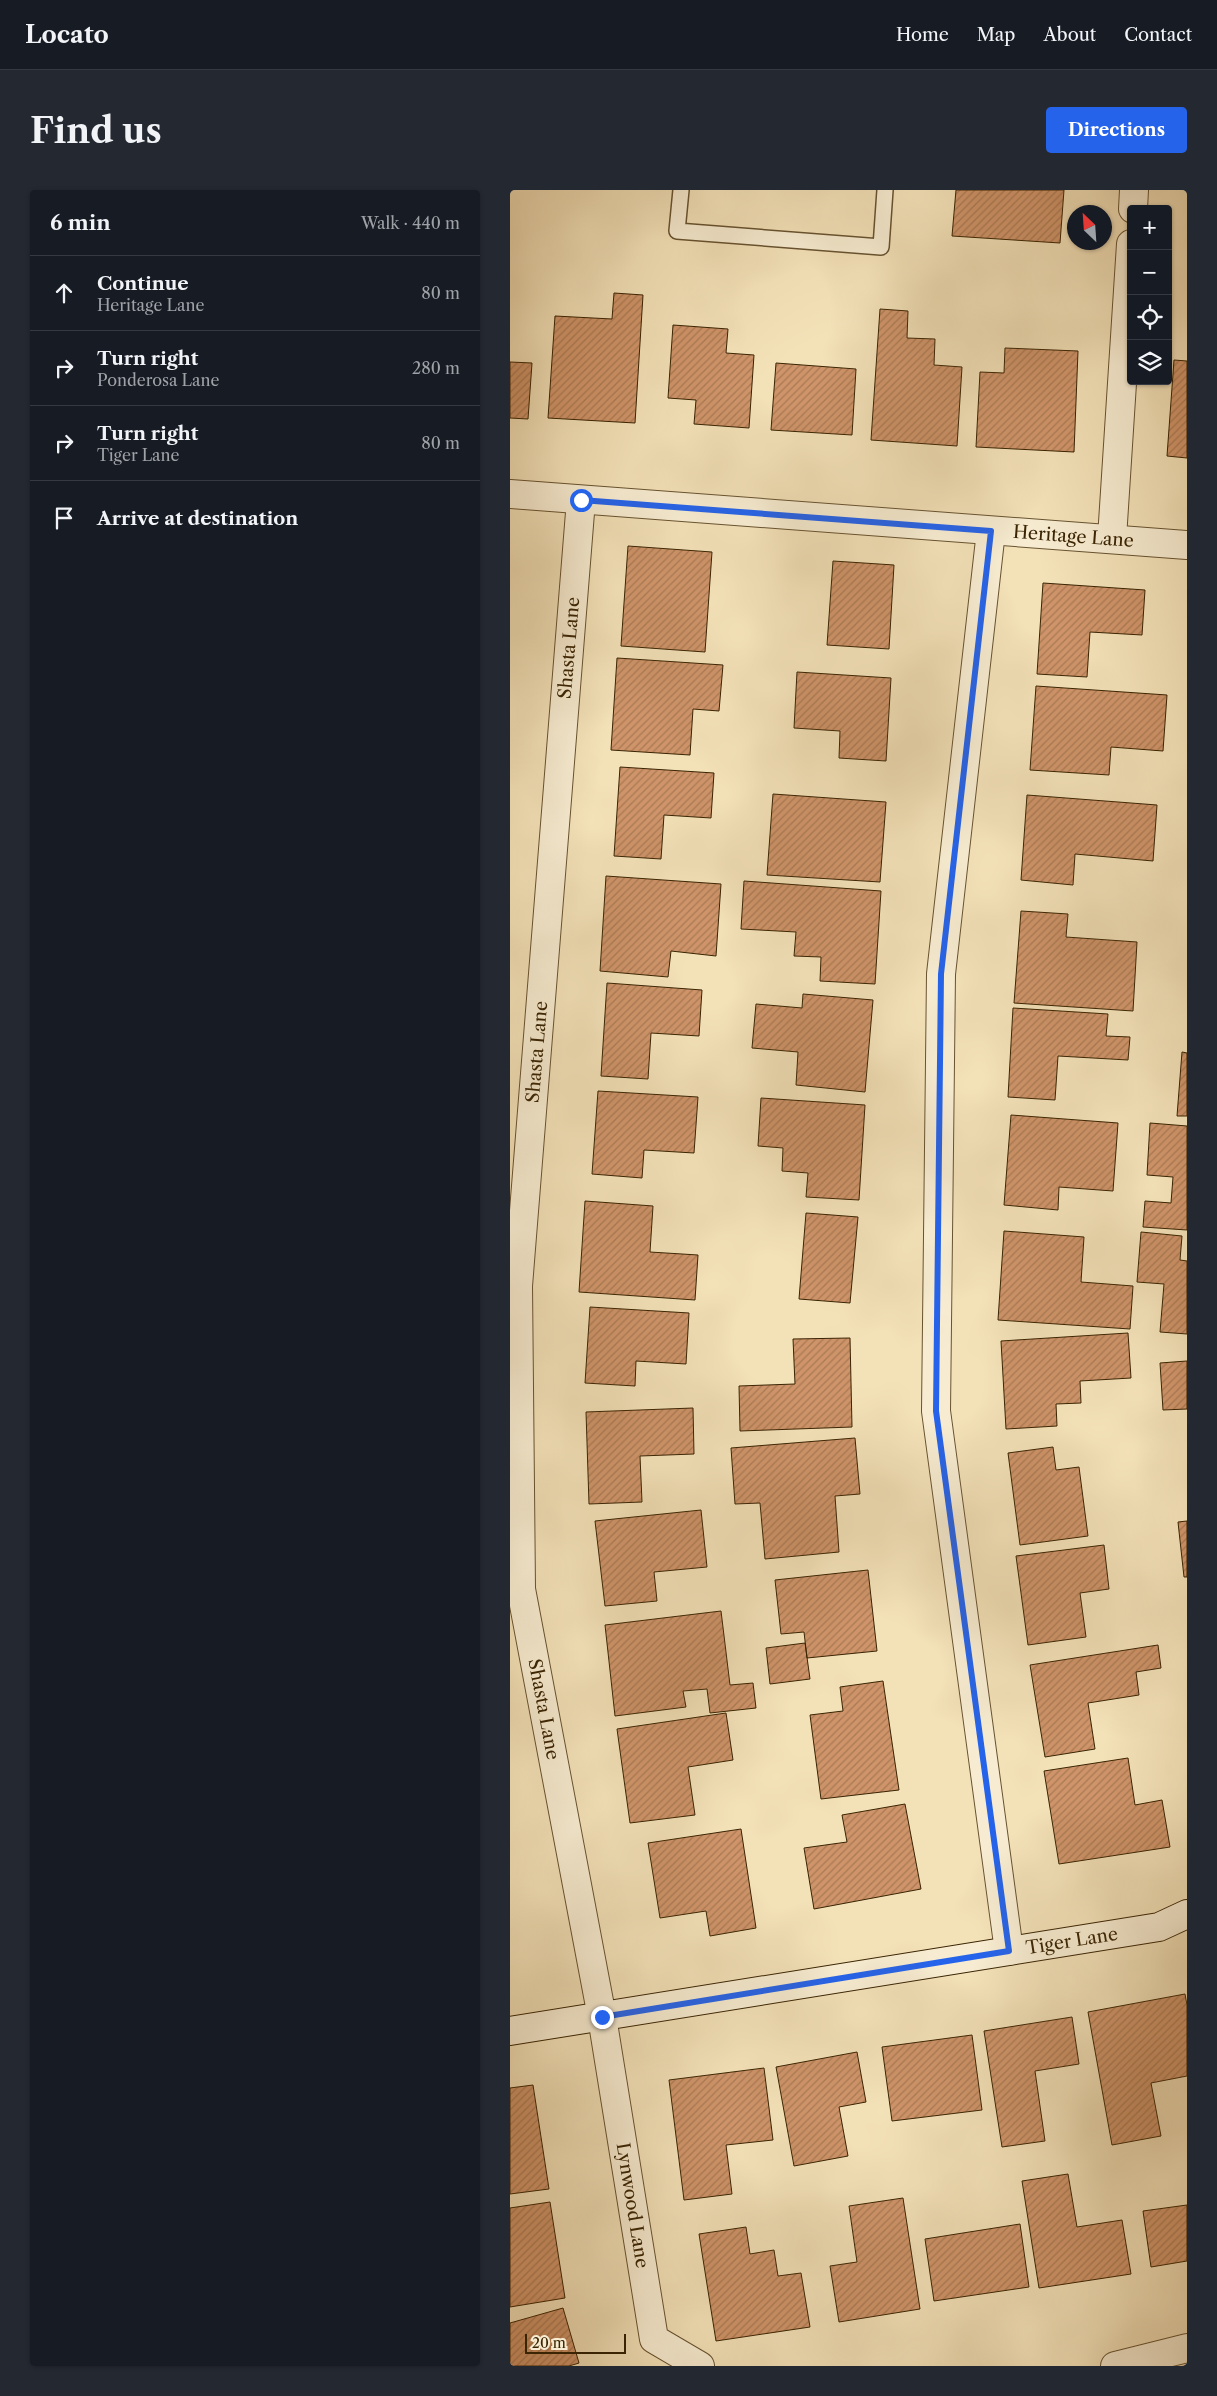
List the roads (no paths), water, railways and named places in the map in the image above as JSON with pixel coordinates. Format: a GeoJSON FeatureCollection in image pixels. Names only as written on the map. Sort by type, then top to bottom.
{"type":"FeatureCollection","features":[{"type":"Feature","properties":{"kind":"street"},"geometry":{"type":"LineString","coordinates":[[1133,205],[1134,190]]}},
{"type":"Feature","properties":{"kind":"street"},"geometry":{"type":"LineString","coordinates":[[1112,538],[1131,250]]}},
{"type":"Feature","properties":{"kind":"street","name":"Heritage Lane"},"geometry":{"type":"LineString","coordinates":[[510,494],[1187,545]]}},
{"type":"Feature","properties":{"kind":"street","name":"Shasta Lane"},"geometry":{"type":"LineString","coordinates":[[581,500],[518,1286],[521,1589],[602,2017]]}},
{"type":"Feature","properties":{"kind":"street"},"geometry":{"type":"LineString","coordinates":[[991,531],[941,974],[936,1411],[1009,1951]]}},
{"type":"Feature","properties":{"kind":"street","name":"Tiger Lane"},"geometry":{"type":"LineString","coordinates":[[510,2031],[1159,1927],[1187,1914]]}},
{"type":"Feature","properties":{"kind":"street","name":"Lynwood Lane"},"geometry":{"type":"LineString","coordinates":[[602,2017],[654,2339],[700,2366]]}},
{"type":"Feature","properties":{"kind":"street"},"geometry":{"type":"LineString","coordinates":[[1115,2366],[1187,2348]]}},
{"type":"Feature","properties":{"kind":"lane"},"geometry":{"type":"LineString","coordinates":[[681,190],[677,231],[881,247],[885,190]]}}]}
